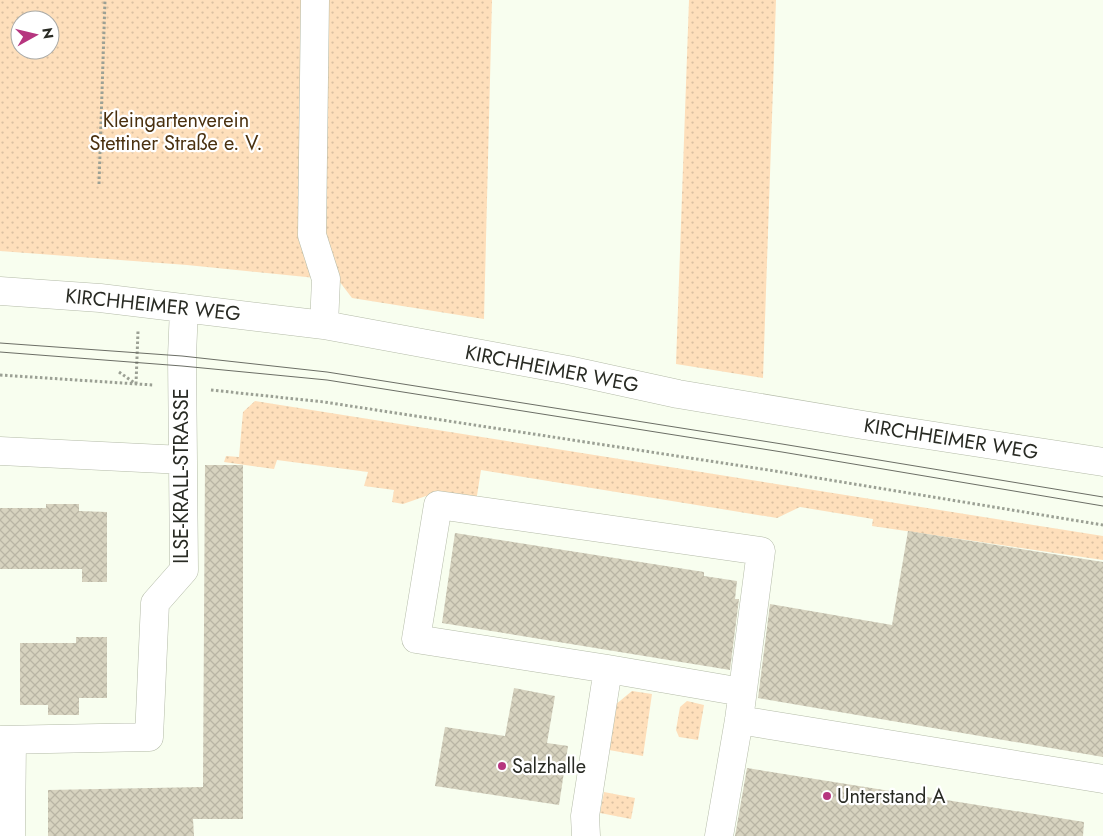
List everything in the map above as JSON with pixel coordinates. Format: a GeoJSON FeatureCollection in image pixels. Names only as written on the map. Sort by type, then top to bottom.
{"type":"FeatureCollection","features":[{"type":"Feature","properties":{"kind":"street"},"geometry":{"type":"LineString","coordinates":[[315,0],[312,235],[326,279],[324,325]]}},
{"type":"Feature","properties":{"kind":"street","name":"KIRCHHEIMER WEG"},"geometry":{"type":"LineString","coordinates":[[0,290],[139,302],[324,325],[568,370],[688,396],[1103,462]]}},
{"type":"Feature","properties":{"kind":"street","name":"ILSE-KRALL-STRASSE"},"geometry":{"type":"LineString","coordinates":[[10,836],[5,779],[6,740],[149,737],[155,602],[184,570],[182,387],[184,308]]}},
{"type":"Feature","properties":{"kind":"street"},"geometry":{"type":"LineString","coordinates":[[0,451],[183,460]]}},
{"type":"Feature","properties":{"kind":"street"},"geometry":{"type":"LineString","coordinates":[[719,836],[739,720],[761,551],[438,505],[416,639],[742,692]]}},
{"type":"Feature","properties":{"kind":"street"},"geometry":{"type":"LineString","coordinates":[[586,836],[585,816],[608,669]]}},
{"type":"Feature","properties":{"kind":"street"},"geometry":{"type":"LineString","coordinates":[[739,720],[1103,779]]}},
{"type":"Feature","properties":{"kind":"path"},"geometry":{"type":"LineString","coordinates":[[99,184],[105,0]]}},
{"type":"Feature","properties":{"kind":"path"},"geometry":{"type":"LineString","coordinates":[[136,384],[139,302]]}},
{"type":"Feature","properties":{"kind":"path"},"geometry":{"type":"LineString","coordinates":[[119,372],[136,384]]}},
{"type":"Feature","properties":{"kind":"path"},"geometry":{"type":"LineString","coordinates":[[0,375],[182,387],[324,402],[1103,524]]}},
{"type":"Feature","properties":{"kind":"green space","name":"Kleingartenverein Stettiner Straße e. V."},"geometry":{"type":"Polygon","coordinates":[[[0,0],[315,0],[326,279],[187,265],[0,251],[0,0]]]}},
{"type":"Feature","properties":{"kind":"green space"},"geometry":{"type":"Polygon","coordinates":[[[325,0],[492,0],[484,319],[352,298],[336,277],[321,227],[325,0]]]}},
{"type":"Feature","properties":{"kind":"green space"},"geometry":{"type":"Polygon","coordinates":[[[689,0],[776,0],[763,378],[676,364],[689,0]]]}},
{"type":"Feature","properties":{"kind":"green space"},"geometry":{"type":"Polygon","coordinates":[[[255,401],[1103,536],[1103,560],[872,526],[873,519],[800,507],[777,518],[481,470],[476,502],[426,496],[403,504],[392,502],[394,490],[364,486],[368,472],[277,460],[274,469],[224,462],[226,456],[239,457],[243,412],[255,401]]]}},
{"type":"Feature","properties":{"kind":"green space"},"geometry":{"type":"Polygon","coordinates":[[[632,691],[652,694],[643,756],[609,750],[615,705],[632,691]]]}},
{"type":"Feature","properties":{"kind":"green space"},"geometry":{"type":"Polygon","coordinates":[[[687,701],[704,705],[698,740],[679,737],[676,730],[680,707],[687,701]]]}},
{"type":"Feature","properties":{"kind":"green space"},"geometry":{"type":"Polygon","coordinates":[[[604,792],[635,798],[631,819],[600,813],[604,792]]]}},
{"type":"Feature","properties":{"kind":"building"},"geometry":{"type":"Polygon","coordinates":[[[205,465],[243,465],[243,819],[193,819],[194,836],[48,836],[48,790],[203,787],[205,465]]]}},
{"type":"Feature","properties":{"kind":"building"},"geometry":{"type":"Polygon","coordinates":[[[46,504],[79,504],[79,511],[107,512],[107,582],[82,582],[82,569],[0,569],[0,508],[46,508],[46,504]]]}},
{"type":"Feature","properties":{"kind":"building"},"geometry":{"type":"Polygon","coordinates":[[[908,531],[1103,562],[1103,757],[758,698],[770,604],[892,625],[908,531]]]}},
{"type":"Feature","properties":{"kind":"building"},"geometry":{"type":"Polygon","coordinates":[[[455,533],[704,572],[704,576],[737,581],[735,599],[739,599],[730,670],[442,623],[455,533]]]}},
{"type":"Feature","properties":{"kind":"building"},"geometry":{"type":"Polygon","coordinates":[[[76,637],[107,637],[107,698],[79,698],[79,715],[48,715],[48,705],[20,705],[20,643],[76,643],[76,637]]]}},
{"type":"Feature","properties":{"kind":"building","name":"Salzhalle"},"geometry":{"type":"Polygon","coordinates":[[[514,688],[555,696],[547,743],[568,746],[559,805],[435,786],[445,727],[505,736],[514,688]]]}},
{"type":"Feature","properties":{"kind":"building","name":"Unterstand A"},"geometry":{"type":"Polygon","coordinates":[[[747,768],[1084,822],[1083,836],[735,836],[747,768]]]}},
{"type":"Feature","properties":{"kind":"tram line"},"geometry":{"type":"LineString","coordinates":[[0,343],[182,356],[327,372],[1103,497]]}},
{"type":"Feature","properties":{"kind":"tram line"},"geometry":{"type":"LineString","coordinates":[[0,352],[182,366],[327,380],[782,452],[1103,506]]}},
{"type":"Feature","properties":{"kind":"place","name":"Salzhalle"},"geometry":{"type":"Point","coordinates":[502,766]}},
{"type":"Feature","properties":{"kind":"place","name":"Unterstand A"},"geometry":{"type":"Point","coordinates":[827,796]}}]}
